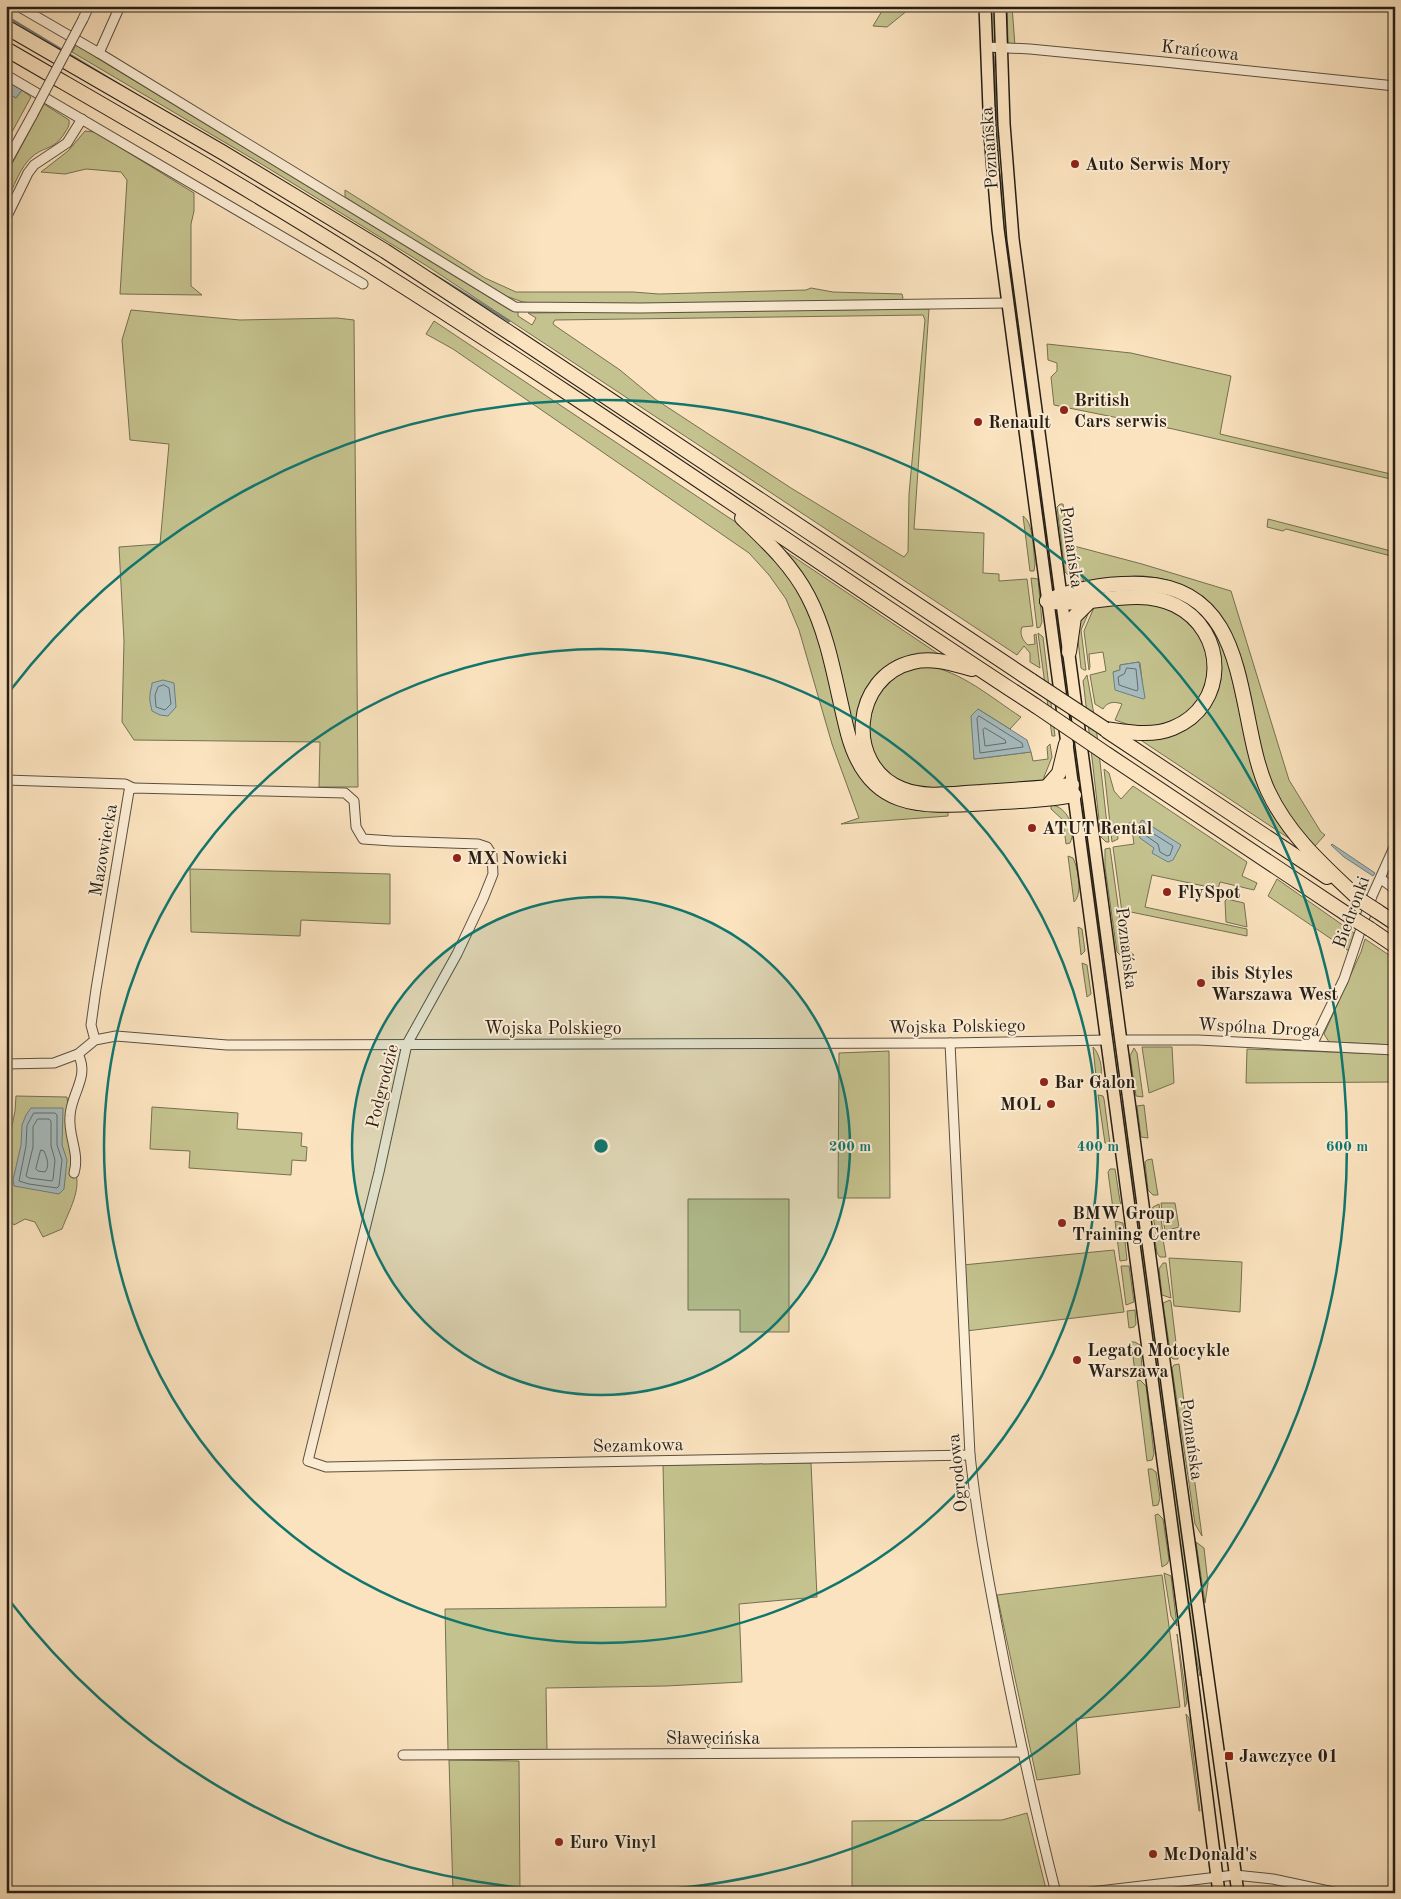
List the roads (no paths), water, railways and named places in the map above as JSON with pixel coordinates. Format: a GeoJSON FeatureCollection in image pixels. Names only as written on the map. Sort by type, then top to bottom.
{"type":"FeatureCollection","features":[{"type":"Feature","properties":{"kind":"highway"},"geometry":{"type":"LineString","coordinates":[[6,27],[222,152],[385,252],[516,336],[1395,923]]}},
{"type":"Feature","properties":{"kind":"highway"},"geometry":{"type":"LineString","coordinates":[[6,49],[210,168],[375,268],[1395,946]]}},
{"type":"Feature","properties":{"kind":"highway"},"geometry":{"type":"LineString","coordinates":[[714,492],[779,554],[800,581],[809,597],[824,636],[856,758],[866,774],[882,790],[905,801],[943,805],[1048,800],[1073,790]]}},
{"type":"Feature","properties":{"kind":"highway"},"geometry":{"type":"LineString","coordinates":[[1062,599],[1074,590],[1150,584],[1174,590],[1192,598],[1204,607],[1215,619],[1229,643],[1260,766],[1268,790],[1277,808],[1318,861],[1360,900]]}},
{"type":"Feature","properties":{"kind":"highway"},"geometry":{"type":"LineString","coordinates":[[1046,601],[1062,599],[1090,601],[1117,597],[1146,597],[1175,605],[1191,615],[1202,626],[1210,641],[1214,656],[1214,676],[1204,705],[1192,718],[1160,732],[1139,734],[1105,730]]}},
{"type":"Feature","properties":{"kind":"highway"},"geometry":{"type":"LineString","coordinates":[[1069,652],[1074,617],[1090,601]]}},
{"type":"Feature","properties":{"kind":"highway"},"geometry":{"type":"LineString","coordinates":[[983,672],[946,662],[930,660],[913,662],[898,667],[886,676],[868,699],[862,720],[865,747],[870,762],[887,781],[902,789],[920,793],[943,794],[1047,787],[1073,790]]}},
{"type":"Feature","properties":{"kind":"highway"},"geometry":{"type":"LineString","coordinates":[[1047,787],[1059,773],[1066,744]]}},
{"type":"Feature","properties":{"kind":"main road","name":"Poznańska"},"geometry":{"type":"LineString","coordinates":[[985,6],[992,178],[1046,601],[1183,1612],[1218,1893]]}},
{"type":"Feature","properties":{"kind":"main road","name":"Poznańska"},"geometry":{"type":"LineString","coordinates":[[1000,6],[1004,124],[1014,239],[1179,1473],[1238,1893]]}},
{"type":"Feature","properties":{"kind":"main road"},"geometry":{"type":"LineString","coordinates":[[1073,790],[1088,788]]}},
{"type":"Feature","properties":{"kind":"street"},"geometry":{"type":"LineString","coordinates":[[18,6],[515,307],[640,308],[1008,303]]}},
{"type":"Feature","properties":{"kind":"street"},"geometry":{"type":"LineString","coordinates":[[6,163],[89,6]]}},
{"type":"Feature","properties":{"kind":"street"},"geometry":{"type":"LineString","coordinates":[[98,53],[120,6]]}},
{"type":"Feature","properties":{"kind":"street","name":"Krańcowa"},"geometry":{"type":"LineString","coordinates":[[986,47],[1002,47],[1395,86]]}},
{"type":"Feature","properties":{"kind":"street"},"geometry":{"type":"LineString","coordinates":[[6,75],[363,284]]}},
{"type":"Feature","properties":{"kind":"street"},"geometry":{"type":"LineString","coordinates":[[6,218],[28,173],[34,165],[66,143],[82,119]]}},
{"type":"Feature","properties":{"kind":"street"},"geometry":{"type":"LineString","coordinates":[[6,780],[125,784],[132,788]]}},
{"type":"Feature","properties":{"kind":"street","name":"Mazowiecka"},"geometry":{"type":"LineString","coordinates":[[95,1040],[91,1025],[96,989],[129,791],[132,788],[345,793]]}},
{"type":"Feature","properties":{"kind":"street","name":"Podgrodzie"},"geometry":{"type":"LineString","coordinates":[[308,1461],[379,1172],[407,1044],[457,954],[493,874],[492,855],[487,847],[478,844],[363,839],[356,827],[354,801],[345,793]]}},
{"type":"Feature","properties":{"kind":"street","name":"Biedronki"},"geometry":{"type":"LineString","coordinates":[[1312,1045],[1344,979],[1372,896],[1395,845]]}},
{"type":"Feature","properties":{"kind":"street"},"geometry":{"type":"LineString","coordinates":[[1381,878],[1395,889]]}},
{"type":"Feature","properties":{"kind":"street","name":"Wojska Polskiego"},"geometry":{"type":"LineString","coordinates":[[95,1040],[116,1036],[227,1045],[950,1043],[1106,1040]]}},
{"type":"Feature","properties":{"kind":"street"},"geometry":{"type":"LineString","coordinates":[[6,1064],[54,1062],[78,1054],[95,1040]]}},
{"type":"Feature","properties":{"kind":"street","name":"Wspólna Droga"},"geometry":{"type":"LineString","coordinates":[[1121,1040],[1198,1040],[1395,1050]]}},
{"type":"Feature","properties":{"kind":"street","name":"Ogrodowa"},"geometry":{"type":"LineString","coordinates":[[950,1043],[970,1455],[986,1568],[1023,1752],[1056,1893]]}},
{"type":"Feature","properties":{"kind":"street"},"geometry":{"type":"LineString","coordinates":[[74,1173],[76,1152],[70,1136],[70,1114],[82,1076],[82,1063],[78,1054]]}},
{"type":"Feature","properties":{"kind":"street","name":"Sezamkowa"},"geometry":{"type":"LineString","coordinates":[[308,1461],[326,1467],[970,1455]]}},
{"type":"Feature","properties":{"kind":"street","name":"Sławęcińska"},"geometry":{"type":"LineString","coordinates":[[403,1756],[1023,1752]]}},
{"type":"Feature","properties":{"kind":"street"},"geometry":{"type":"LineString","coordinates":[[1082,1893],[1236,1875],[1273,1879],[1338,1893]]}},
{"type":"Feature","properties":{"kind":"water"},"geometry":{"type":"Polygon","coordinates":[[[6,81],[22,90],[16,98],[6,92],[6,81]]]}},
{"type":"Feature","properties":{"kind":"water"},"geometry":{"type":"Polygon","coordinates":[[[1139,662],[1145,698],[1143,699],[1115,690],[1113,672],[1120,670],[1120,665],[1139,662]]]}},
{"type":"Feature","properties":{"kind":"water"},"geometry":{"type":"Polygon","coordinates":[[[163,680],[174,683],[176,707],[168,716],[152,711],[150,701],[152,683],[163,680]]]}},
{"type":"Feature","properties":{"kind":"water"},"geometry":{"type":"Polygon","coordinates":[[[978,709],[1027,740],[1031,752],[974,759],[971,716],[978,709]]]}},
{"type":"Feature","properties":{"kind":"water"},"geometry":{"type":"Polygon","coordinates":[[[1142,820],[1181,845],[1173,860],[1168,862],[1152,853],[1154,848],[1140,838],[1138,826],[1142,820]]]}},
{"type":"Feature","properties":{"kind":"water"},"geometry":{"type":"Polygon","coordinates":[[[1332,844],[1375,873],[1373,876],[1344,857],[1332,844]]]}},
{"type":"Feature","properties":{"kind":"water"},"geometry":{"type":"Polygon","coordinates":[[[31,1108],[63,1108],[62,1145],[67,1160],[64,1189],[59,1194],[14,1186],[13,1180],[21,1145],[22,1125],[31,1108]]]}},
{"type":"Feature","properties":{"kind":"waterway"},"geometry":{"type":"LineString","coordinates":[[6,16],[135,94]]}},
{"type":"Feature","properties":{"kind":"waterway"},"geometry":{"type":"LineString","coordinates":[[433,274],[509,321]]}},
{"type":"Feature","properties":{"kind":"place","name":"Auto Serwis Mory"},"geometry":{"type":"Point","coordinates":[1075,164]}},
{"type":"Feature","properties":{"kind":"place","name":"British Cars serwis"},"geometry":{"type":"Point","coordinates":[1064,410]}},
{"type":"Feature","properties":{"kind":"place","name":"Renault"},"geometry":{"type":"Point","coordinates":[978,422]}},
{"type":"Feature","properties":{"kind":"place","name":"ATUT Rental"},"geometry":{"type":"Point","coordinates":[1032,828]}},
{"type":"Feature","properties":{"kind":"place","name":"MX Nowicki"},"geometry":{"type":"Point","coordinates":[457,858]}},
{"type":"Feature","properties":{"kind":"place","name":"FlySpot"},"geometry":{"type":"Point","coordinates":[1167,892]}},
{"type":"Feature","properties":{"kind":"place","name":"ibis Styles Warszawa West"},"geometry":{"type":"Point","coordinates":[1201,983]}},
{"type":"Feature","properties":{"kind":"place","name":"Bar Galon"},"geometry":{"type":"Point","coordinates":[1044,1082]}},
{"type":"Feature","properties":{"kind":"place","name":"MOL"},"geometry":{"type":"Point","coordinates":[1051,1104]}},
{"type":"Feature","properties":{"kind":"place","name":"BMW Group Training Centre"},"geometry":{"type":"Point","coordinates":[1062,1223]}},
{"type":"Feature","properties":{"kind":"place","name":"Legato Motocykle Warszawa"},"geometry":{"type":"Point","coordinates":[1077,1360]}},
{"type":"Feature","properties":{"kind":"place","name":"Jawczyce 01"},"geometry":{"type":"Point","coordinates":[1229,1756]}},
{"type":"Feature","properties":{"kind":"place","name":"Euro Vinyl"},"geometry":{"type":"Point","coordinates":[559,1842]}},
{"type":"Feature","properties":{"kind":"place","name":"McDonald's"},"geometry":{"type":"Point","coordinates":[1153,1854]}}]}
